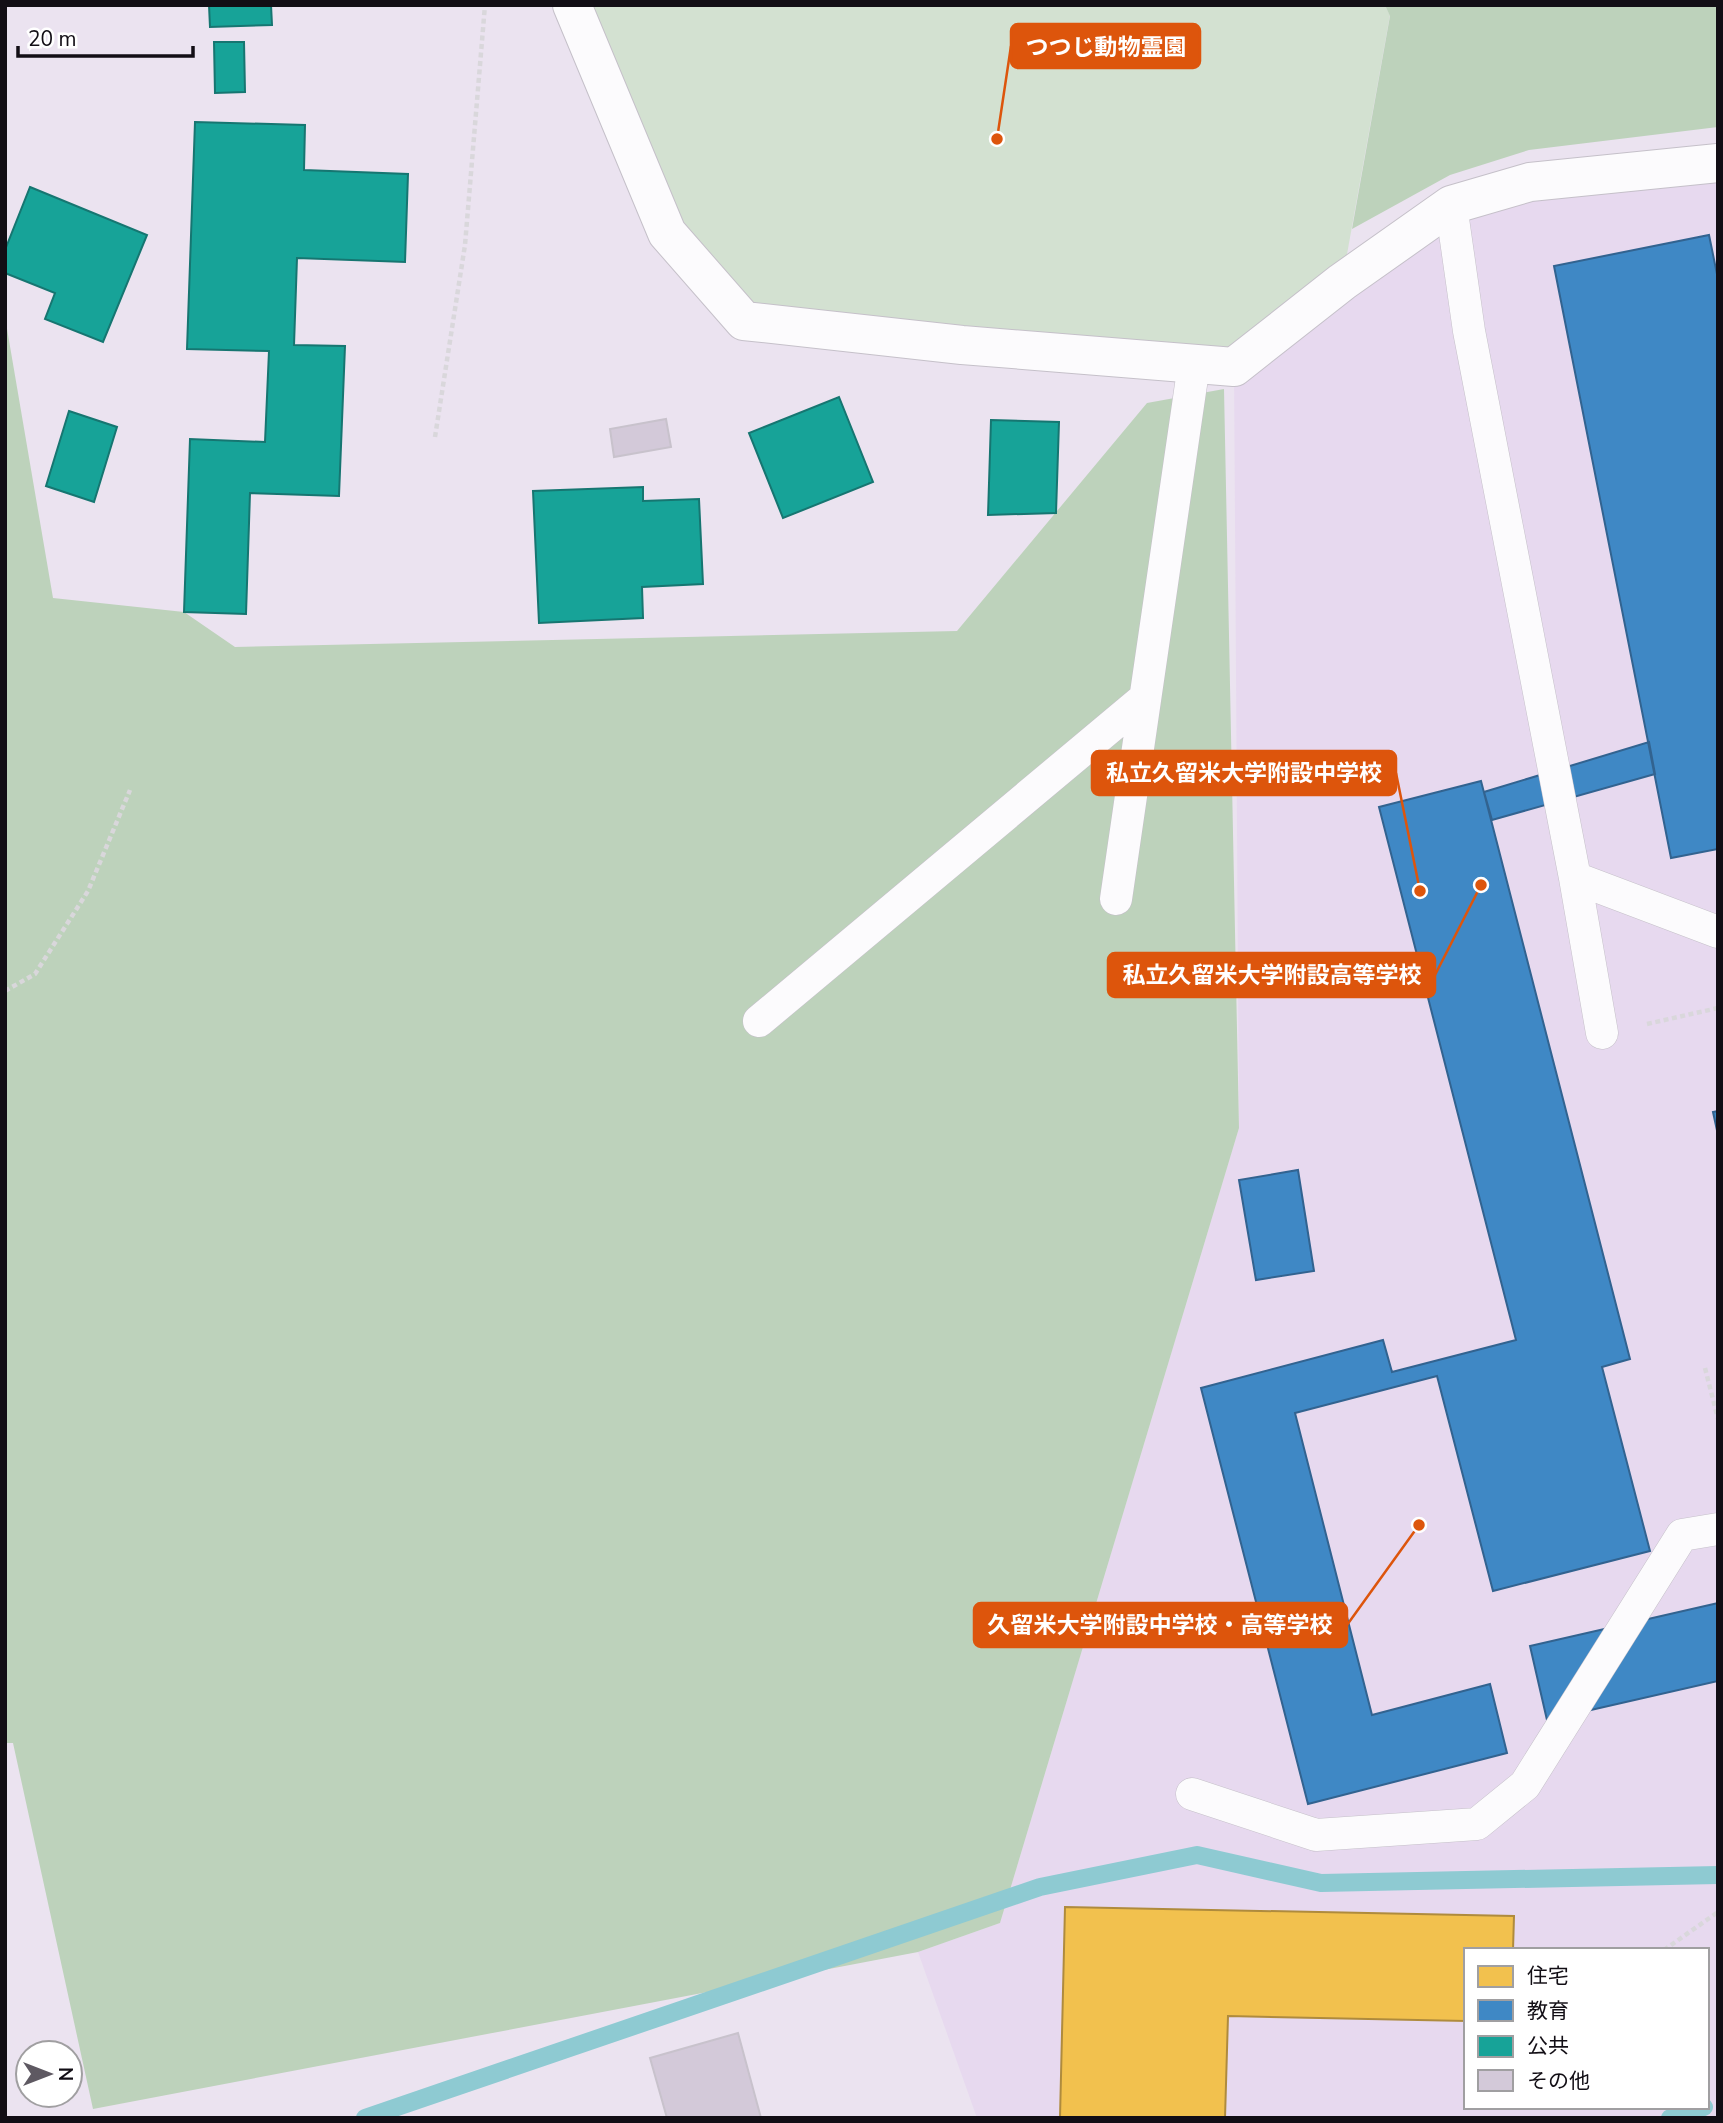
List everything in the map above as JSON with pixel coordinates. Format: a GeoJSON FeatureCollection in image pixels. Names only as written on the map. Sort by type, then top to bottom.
{"type":"FeatureCollection","features":[{"type":"Feature","properties":{"kind":"street"},"geometry":{"type":"LineString","coordinates":[[572,5],[667,233],[744,321],[962,345],[1234,368],[1342,282],[1451,205],[1531,183],[1718,163]]}},
{"type":"Feature","properties":{"kind":"lane"},"geometry":{"type":"LineString","coordinates":[[1451,205],[1469,331],[1575,878],[1602,1033]]}},
{"type":"Feature","properties":{"kind":"lane"},"geometry":{"type":"LineString","coordinates":[[1116,899],[1194,364]]}},
{"type":"Feature","properties":{"kind":"lane"},"geometry":{"type":"LineString","coordinates":[[759,1021],[1145,698]]}},
{"type":"Feature","properties":{"kind":"lane"},"geometry":{"type":"LineString","coordinates":[[1575,878],[1718,932]]}},
{"type":"Feature","properties":{"kind":"lane"},"geometry":{"type":"LineString","coordinates":[[1192,1794],[1316,1835],[1477,1824],[1525,1785],[1682,1535],[1718,1529]]}},
{"type":"Feature","properties":{"kind":"path"},"geometry":{"type":"LineString","coordinates":[[435,437],[465,245],[485,5]]}},
{"type":"Feature","properties":{"kind":"path"},"geometry":{"type":"LineString","coordinates":[[5,991],[35,974],[88,891],[130,790]]}},
{"type":"Feature","properties":{"kind":"path"},"geometry":{"type":"LineString","coordinates":[[1602,1033],[1718,1008]]}},
{"type":"Feature","properties":{"kind":"path"},"geometry":{"type":"LineString","coordinates":[[1705,1368],[1718,1419]]}},
{"type":"Feature","properties":{"kind":"path"},"geometry":{"type":"LineString","coordinates":[[1667,1948],[1718,1912]]}},
{"type":"Feature","properties":{"kind":"shaded area"},"geometry":{"type":"Polygon","coordinates":[[[1718,160],[1718,2118],[977,2118],[918,1952],[1000,1923],[1239,1128],[1234,367],[1454,226],[1530,182],[1718,160]]]}},
{"type":"Feature","properties":{"kind":"green space"},"geometry":{"type":"Polygon","coordinates":[[[572,5],[1385,5],[1390,15],[1342,282],[1234,367],[744,321],[667,233],[572,5]]]}},
{"type":"Feature","properties":{"kind":"green space"},"geometry":{"type":"Polygon","coordinates":[[[1385,5],[1718,5],[1718,127],[1529,150],[1450,175],[1352,229],[1390,16],[1385,5]]]}},
{"type":"Feature","properties":{"kind":"green space"},"geometry":{"type":"Polygon","coordinates":[[[5,317],[53,598],[184,612],[235,647],[957,631],[1147,403],[1224,389],[1239,1128],[1000,1923],[918,1952],[93,2109],[84,2068],[84,2039],[78,2039],[13,1743],[5,1743],[5,317]]]}},
{"type":"Feature","properties":{"kind":"building: 住宅"},"geometry":{"type":"Polygon","coordinates":[[[1065,1907],[1514,1916],[1513,1948],[1464,1948],[1464,2021],[1228,2016],[1225,2118],[1060,2118],[1065,1907]]]}},
{"type":"Feature","properties":{"kind":"building: 教育"},"geometry":{"type":"Polygon","coordinates":[[[1709,235],[1718,279],[1718,849],[1671,858],[1554,266],[1709,235]]]}},
{"type":"Feature","properties":{"kind":"building: 教育"},"geometry":{"type":"Polygon","coordinates":[[[1649,742],[1655,774],[1492,820],[1484,792],[1649,742]]]}},
{"type":"Feature","properties":{"kind":"building: 教育"},"geometry":{"type":"Polygon","coordinates":[[[1481,781],[1630,1359],[1602,1367],[1650,1551],[1493,1591],[1437,1376],[1295,1413],[1372,1715],[1490,1684],[1507,1753],[1308,1804],[1201,1388],[1383,1340],[1392,1372],[1516,1340],[1379,807],[1481,781]]]}},
{"type":"Feature","properties":{"kind":"building: 教育"},"geometry":{"type":"Polygon","coordinates":[[[1718,1111],[1718,1135],[1713,1112],[1718,1111]]]}},
{"type":"Feature","properties":{"kind":"building: 教育"},"geometry":{"type":"Polygon","coordinates":[[[1298,1170],[1314,1271],[1256,1280],[1239,1180],[1298,1170]]]}},
{"type":"Feature","properties":{"kind":"building: 教育"},"geometry":{"type":"Polygon","coordinates":[[[1718,1603],[1718,1681],[1547,1720],[1530,1646],[1718,1603]]]}},
{"type":"Feature","properties":{"kind":"building: 公共"},"geometry":{"type":"Polygon","coordinates":[[[209,5],[271,5],[272,25],[210,27],[209,5]]]}},
{"type":"Feature","properties":{"kind":"building: 公共"},"geometry":{"type":"Polygon","coordinates":[[[214,42],[244,42],[245,92],[215,93],[214,42]]]}},
{"type":"Feature","properties":{"kind":"building: 公共"},"geometry":{"type":"Polygon","coordinates":[[[195,122],[305,125],[304,170],[408,174],[405,262],[297,258],[294,345],[345,346],[339,496],[250,493],[246,614],[184,612],[190,439],[265,442],[269,351],[187,349],[195,122]]]}},
{"type":"Feature","properties":{"kind":"building: 公共"},"geometry":{"type":"Polygon","coordinates":[[[30,187],[147,235],[103,342],[45,319],[55,293],[5,273],[5,250],[30,187]]]}},
{"type":"Feature","properties":{"kind":"building: 公共"},"geometry":{"type":"Polygon","coordinates":[[[839,397],[873,482],[783,518],[749,433],[839,397]]]}},
{"type":"Feature","properties":{"kind":"building: 公共"},"geometry":{"type":"Polygon","coordinates":[[[69,411],[117,427],[94,502],[46,486],[69,411]]]}},
{"type":"Feature","properties":{"kind":"building: 公共"},"geometry":{"type":"Polygon","coordinates":[[[991,420],[1059,422],[1056,513],[988,515],[991,420]]]}},
{"type":"Feature","properties":{"kind":"building: 公共"},"geometry":{"type":"Polygon","coordinates":[[[643,487],[643,501],[699,499],[703,584],[642,587],[643,618],[539,623],[533,491],[643,487]]]}},
{"type":"Feature","properties":{"kind":"building: その他"},"geometry":{"type":"Polygon","coordinates":[[[666,419],[671,447],[614,457],[610,429],[666,419]]]}},
{"type":"Feature","properties":{"kind":"building: その他"},"geometry":{"type":"Polygon","coordinates":[[[738,2033],[761,2118],[667,2118],[650,2058],[738,2033]]]}},
{"type":"Feature","properties":{"kind":"waterway"},"geometry":{"type":"LineString","coordinates":[[365,2118],[1040,1887],[1197,1855],[1321,1883],[1718,1875]]}},
{"type":"Feature","properties":{"kind":"waterway"},"geometry":{"type":"LineString","coordinates":[[1670,2118],[1698,2109]]}},
{"type":"Feature","properties":{"kind":"place","name":"つつじ動物霊園"},"geometry":{"type":"Point","coordinates":[997,139]}},
{"type":"Feature","properties":{"kind":"place","name":"私立久留米大学附設高等学校"},"geometry":{"type":"Point","coordinates":[1481,885]}},
{"type":"Feature","properties":{"kind":"place","name":"私立久留米大学附設中学校"},"geometry":{"type":"Point","coordinates":[1420,891]}},
{"type":"Feature","properties":{"kind":"place","name":"久留米大学附設中学校・高等学校"},"geometry":{"type":"Point","coordinates":[1419,1525]}}]}
